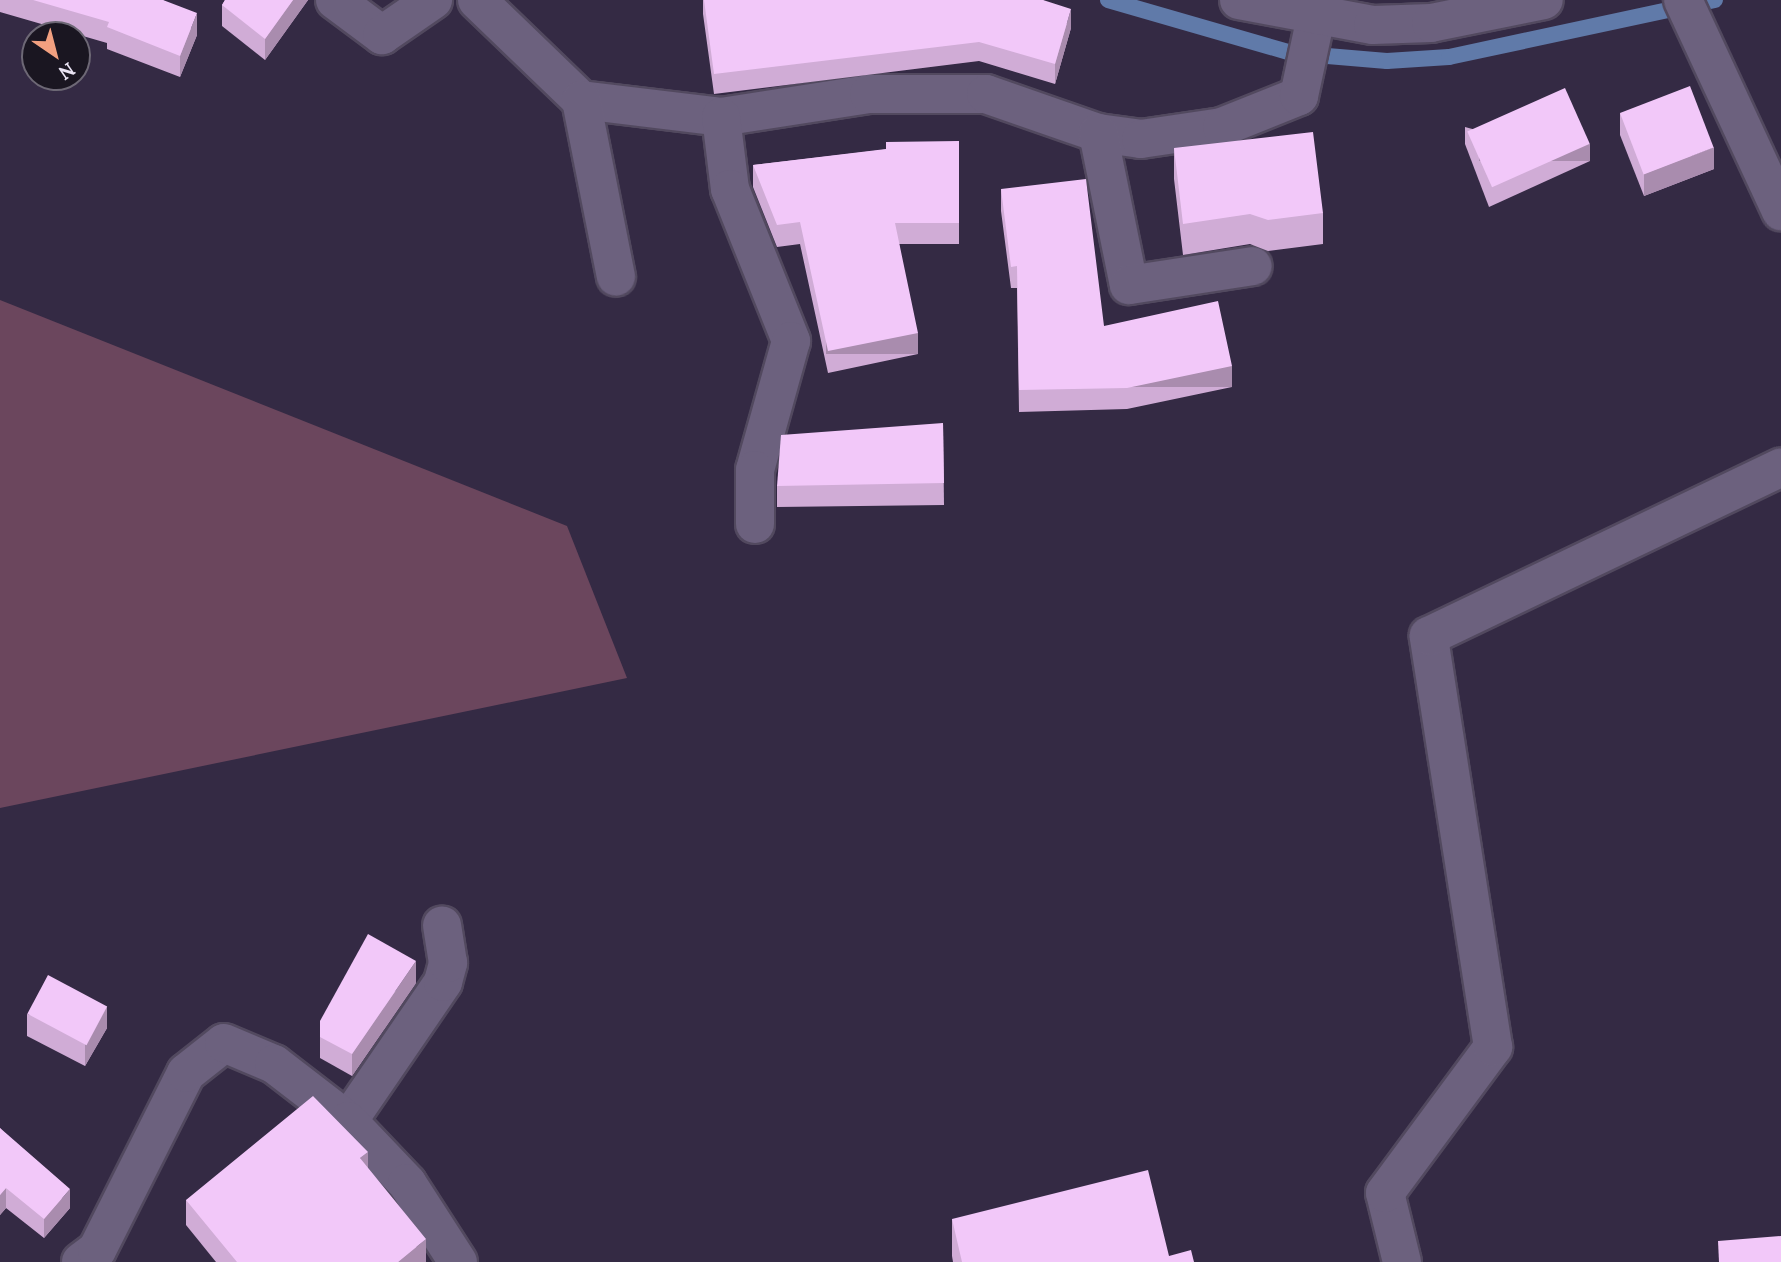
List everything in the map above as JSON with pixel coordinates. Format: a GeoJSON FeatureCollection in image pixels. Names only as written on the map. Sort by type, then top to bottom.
{"type":"FeatureCollection","features":[{"type":"Feature","properties":{"kind":"street"},"geometry":{"type":"LineString","coordinates":[[335,0],[382,35],[433,0]]}},
{"type":"Feature","properties":{"kind":"street"},"geometry":{"type":"LineString","coordinates":[[477,0],[581,100],[617,276]]}},
{"type":"Feature","properties":{"kind":"street"},"geometry":{"type":"LineString","coordinates":[[1239,0],[1314,26],[1430,23],[1544,0]]}},
{"type":"Feature","properties":{"kind":"street"},"geometry":{"type":"LineString","coordinates":[[1689,11],[1781,211]]}},
{"type":"Feature","properties":{"kind":"street"},"geometry":{"type":"LineString","coordinates":[[581,100],[721,117],[869,94],[986,94],[1098,133],[1141,139],[1222,127],[1299,96],[1314,26]]}},
{"type":"Feature","properties":{"kind":"street"},"geometry":{"type":"LineString","coordinates":[[721,117],[730,189],[791,341],[755,470],[755,524]]}},
{"type":"Feature","properties":{"kind":"street"},"geometry":{"type":"LineString","coordinates":[[1098,133],[1129,285],[1253,267]]}},
{"type":"Feature","properties":{"kind":"street"},"geometry":{"type":"LineString","coordinates":[[1402,1262],[1385,1193],[1493,1047],[1429,636],[1781,467]]}},
{"type":"Feature","properties":{"kind":"street"},"geometry":{"type":"LineString","coordinates":[[348,1121],[443,982],[449,963],[442,925]]}},
{"type":"Feature","properties":{"kind":"street"},"geometry":{"type":"LineString","coordinates":[[95,1258],[186,1073],[224,1043],[274,1064],[348,1121],[407,1183],[458,1262]]}},
{"type":"Feature","properties":{"kind":"shaded area"},"geometry":{"type":"Polygon","coordinates":[[[0,300],[567,526],[627,678],[0,808],[0,300]]]}},
{"type":"Feature","properties":{"kind":"building"},"geometry":{"type":"Polygon","coordinates":[[[33,0],[163,0],[197,13],[180,56],[107,27],[109,22],[33,0]]]}},
{"type":"Feature","properties":{"kind":"building"},"geometry":{"type":"Polygon","coordinates":[[[225,0],[293,0],[265,39],[222,5],[225,0]]]}},
{"type":"Feature","properties":{"kind":"building"},"geometry":{"type":"Polygon","coordinates":[[[704,0],[1043,0],[1071,9],[1055,64],[979,42],[714,74],[704,0]]]}},
{"type":"Feature","properties":{"kind":"building"},"geometry":{"type":"Polygon","coordinates":[[[1690,86],[1714,148],[1644,174],[1620,113],[1690,86]]]}},
{"type":"Feature","properties":{"kind":"building"},"geometry":{"type":"Polygon","coordinates":[[[1565,88],[1590,144],[1492,187],[1467,132],[1565,88]]]}},
{"type":"Feature","properties":{"kind":"building"},"geometry":{"type":"Polygon","coordinates":[[[1313,132],[1323,213],[1268,220],[1250,214],[1183,224],[1174,148],[1313,132]]]}},
{"type":"Feature","properties":{"kind":"building"},"geometry":{"type":"Polygon","coordinates":[[[959,141],[959,223],[895,223],[918,333],[828,351],[800,222],[777,225],[753,165],[886,149],[886,142],[959,141]]]}},
{"type":"Feature","properties":{"kind":"building"},"geometry":{"type":"Polygon","coordinates":[[[1086,179],[1104,326],[1218,301],[1232,366],[1127,388],[1019,390],[1017,266],[1011,267],[1001,189],[1086,179]]]}},
{"type":"Feature","properties":{"kind":"building"},"geometry":{"type":"Polygon","coordinates":[[[943,423],[944,483],[777,486],[781,435],[943,423]]]}},
{"type":"Feature","properties":{"kind":"building"},"geometry":{"type":"Polygon","coordinates":[[[368,934],[416,961],[352,1054],[320,1037],[320,1021],[368,934]]]}},
{"type":"Feature","properties":{"kind":"building"},"geometry":{"type":"Polygon","coordinates":[[[48,975],[107,1006],[87,1045],[27,1014],[48,975]]]}},
{"type":"Feature","properties":{"kind":"building"},"geometry":{"type":"Polygon","coordinates":[[[313,1096],[368,1152],[360,1158],[426,1239],[398,1262],[237,1262],[186,1200],[313,1096]]]}},
{"type":"Feature","properties":{"kind":"building"},"geometry":{"type":"Polygon","coordinates":[[[0,1128],[70,1189],[44,1219],[6,1188],[0,1195],[0,1128]]]}},
{"type":"Feature","properties":{"kind":"building"},"geometry":{"type":"Polygon","coordinates":[[[1148,1170],[1169,1256],[1191,1250],[1194,1262],[962,1262],[952,1219],[1148,1170]]]}},
{"type":"Feature","properties":{"kind":"building"},"geometry":{"type":"Polygon","coordinates":[[[1781,1236],[1781,1262],[1719,1262],[1718,1241],[1781,1236]]]}},
{"type":"Feature","properties":{"kind":"waterway"},"geometry":{"type":"LineString","coordinates":[[1108,0],[1292,53],[1387,61],[1449,57],[1715,0]]}}]}
